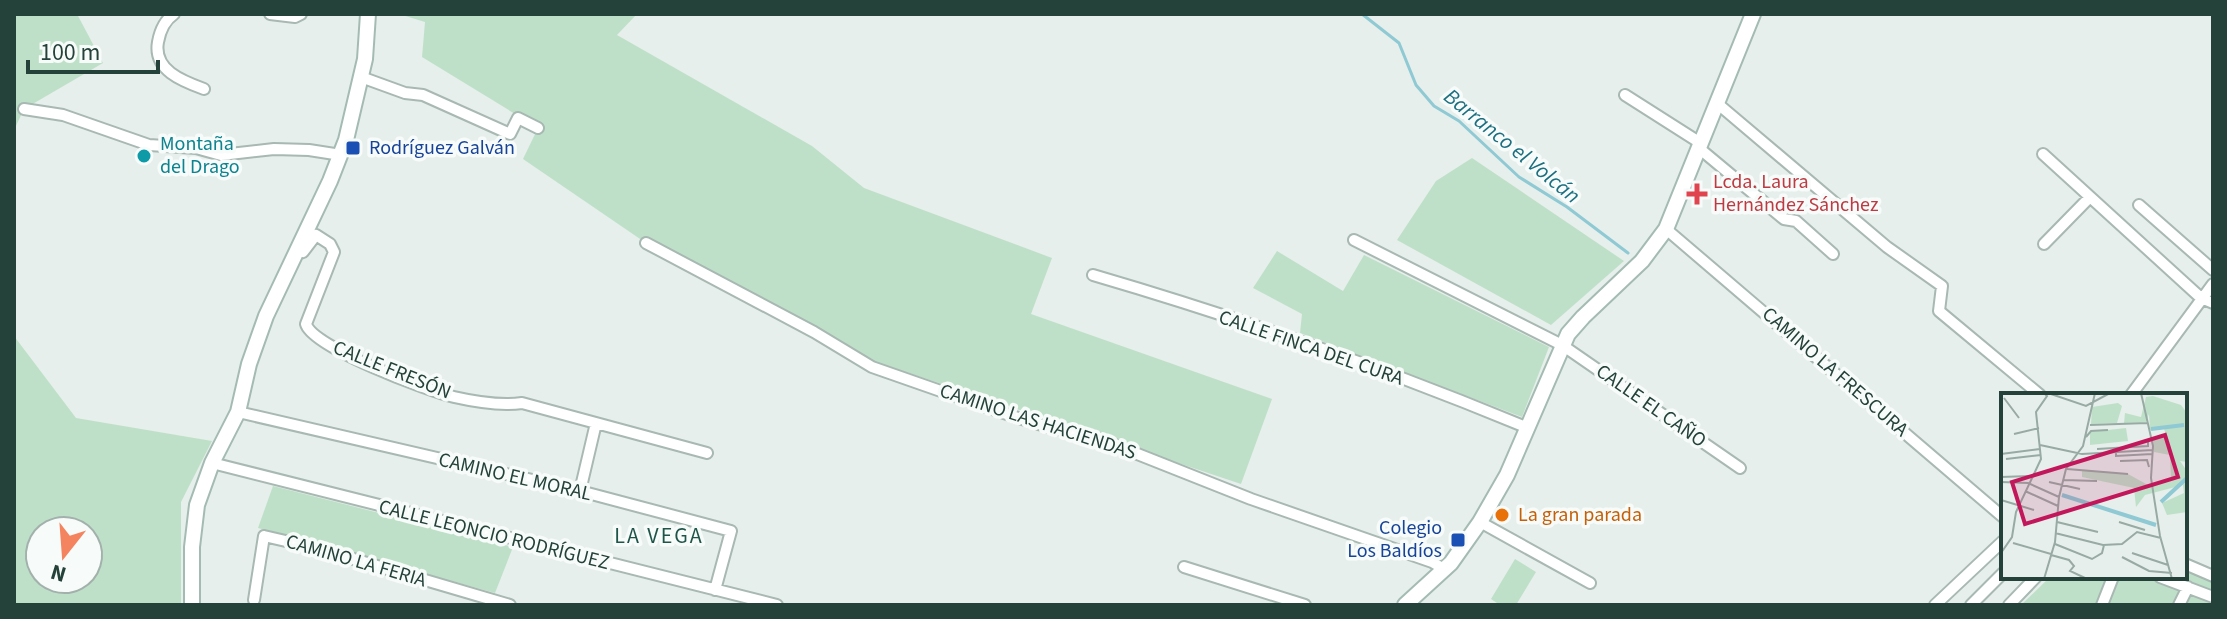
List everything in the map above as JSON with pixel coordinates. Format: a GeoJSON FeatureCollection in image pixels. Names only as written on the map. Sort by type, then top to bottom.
{"type":"FeatureCollection","features":[{"type":"Feature","properties":{"kind":"main road"},"geometry":{"type":"LineString","coordinates":[[192,605],[194,520],[212,463],[238,412],[256,342],[341,155],[361,77],[368,14]]}},
{"type":"Feature","properties":{"kind":"main road"},"geometry":{"type":"LineString","coordinates":[[1405,605],[1444,569],[1480,522],[1507,475],[1562,345],[1583,317],[1642,261],[1666,229],[1753,14]]}},
{"type":"Feature","properties":{"kind":"street"},"geometry":{"type":"LineString","coordinates":[[174,14],[160,33],[159,59],[175,77],[204,89]]}},
{"type":"Feature","properties":{"kind":"street"},"geometry":{"type":"LineString","coordinates":[[270,14],[295,17],[301,14]]}},
{"type":"Feature","properties":{"kind":"street"},"geometry":{"type":"LineString","coordinates":[[361,77],[405,93],[423,95],[510,134],[518,118],[538,128]]}},
{"type":"Feature","properties":{"kind":"street"},"geometry":{"type":"LineString","coordinates":[[1625,95],[1701,146],[1784,219],[1796,221],[1833,254]]}},
{"type":"Feature","properties":{"kind":"street"},"geometry":{"type":"LineString","coordinates":[[1718,104],[1887,247],[1942,286],[1939,311],[2038,393]]}},
{"type":"Feature","properties":{"kind":"street"},"geometry":{"type":"LineString","coordinates":[[24,109],[63,115],[149,145],[196,148],[221,155],[274,149],[341,155]]}},
{"type":"Feature","properties":{"kind":"street"},"geometry":{"type":"LineString","coordinates":[[2043,154],[2201,298],[2213,303]]}},
{"type":"Feature","properties":{"kind":"street"},"geometry":{"type":"LineString","coordinates":[[2044,244],[2090,197]]}},
{"type":"Feature","properties":{"kind":"street"},"geometry":{"type":"LineString","coordinates":[[2139,205],[2213,270]]}},
{"type":"Feature","properties":{"kind":"street","name":"CAMINO LA FRESCURA"},"geometry":{"type":"LineString","coordinates":[[1666,229],[2001,515]]}},
{"type":"Feature","properties":{"kind":"street","name":"CALLE FRESÓN"},"geometry":{"type":"LineString","coordinates":[[297,249],[303,252],[316,235],[330,244],[334,252],[306,324],[310,333],[345,354],[424,388],[454,397],[507,405],[522,403],[707,453]]}},
{"type":"Feature","properties":{"kind":"street","name":"CALLE EL CAÑO"},"geometry":{"type":"LineString","coordinates":[[1354,240],[1562,345],[1740,468]]}},
{"type":"Feature","properties":{"kind":"street","name":"CAMINO LAS HACIENDAS"},"geometry":{"type":"LineString","coordinates":[[646,243],[814,332],[872,367],[1027,421],[1092,436],[1251,499],[1432,562],[1444,569]]}},
{"type":"Feature","properties":{"kind":"street","name":"CALLE FINCA DEL CURA"},"geometry":{"type":"LineString","coordinates":[[1093,275],[1358,362],[1528,428]]}},
{"type":"Feature","properties":{"kind":"street"},"geometry":{"type":"LineString","coordinates":[[2132,393],[2213,284]]}},
{"type":"Feature","properties":{"kind":"street","name":"CAMINO EL MORAL"},"geometry":{"type":"LineString","coordinates":[[238,412],[580,491],[731,531],[715,590]]}},
{"type":"Feature","properties":{"kind":"street"},"geometry":{"type":"LineString","coordinates":[[580,491],[596,423]]}},
{"type":"Feature","properties":{"kind":"street","name":"CALLE LEONCIO RODRÍGUEZ"},"geometry":{"type":"LineString","coordinates":[[212,463],[777,605]]}},
{"type":"Feature","properties":{"kind":"street"},"geometry":{"type":"LineString","coordinates":[[1480,522],[1590,583]]}},
{"type":"Feature","properties":{"kind":"street","name":"CAMINO LA FERIA"},"geometry":{"type":"LineString","coordinates":[[254,600],[264,536],[316,548],[510,605]]}},
{"type":"Feature","properties":{"kind":"street"},"geometry":{"type":"LineString","coordinates":[[1935,605],[2001,543]]}},
{"type":"Feature","properties":{"kind":"street"},"geometry":{"type":"LineString","coordinates":[[2187,565],[2213,576]]}},
{"type":"Feature","properties":{"kind":"street"},"geometry":{"type":"LineString","coordinates":[[1184,567],[1305,605]]}},
{"type":"Feature","properties":{"kind":"street"},"geometry":{"type":"LineString","coordinates":[[1971,605],[2001,575]]}},
{"type":"Feature","properties":{"kind":"street"},"geometry":{"type":"LineString","coordinates":[[2009,605],[2034,579]]}},
{"type":"Feature","properties":{"kind":"street"},"geometry":{"type":"LineString","coordinates":[[2102,605],[2112,579]]}},
{"type":"Feature","properties":{"kind":"street"},"geometry":{"type":"LineString","coordinates":[[2166,579],[2213,597]]}},
{"type":"Feature","properties":{"kind":"street"},"geometry":{"type":"LineString","coordinates":[[2179,605],[2188,587]]}},
{"type":"Feature","properties":{"kind":"green space"},"geometry":{"type":"Polygon","coordinates":[[[14,14],[77,14],[103,63],[24,109],[14,130],[14,14]]]}},
{"type":"Feature","properties":{"kind":"green space"},"geometry":{"type":"Polygon","coordinates":[[[399,14],[637,14],[617,35],[812,146],[864,188],[1052,258],[1031,314],[1272,399],[1241,484],[876,362],[646,243],[523,159],[538,128],[422,57],[425,22],[399,14]]]}},
{"type":"Feature","properties":{"kind":"green space"},"geometry":{"type":"Polygon","coordinates":[[[1472,158],[1624,261],[1551,325],[1397,240],[1436,181],[1472,158]]]}},
{"type":"Feature","properties":{"kind":"green space"},"geometry":{"type":"Polygon","coordinates":[[[1277,251],[1343,291],[1364,255],[1549,347],[1522,417],[1300,333],[1302,314],[1253,288],[1277,251]]]}},
{"type":"Feature","properties":{"kind":"green space"},"geometry":{"type":"Polygon","coordinates":[[[14,336],[76,418],[212,441],[181,502],[181,605],[14,605],[14,336]]]}},
{"type":"Feature","properties":{"kind":"green space"},"geometry":{"type":"Polygon","coordinates":[[[273,486],[513,547],[495,593],[258,528],[273,486]]]}},
{"type":"Feature","properties":{"kind":"green space"},"geometry":{"type":"Polygon","coordinates":[[[1515,559],[1536,572],[1516,605],[1500,605],[1491,599],[1515,559]]]}},
{"type":"Feature","properties":{"kind":"green space"},"geometry":{"type":"Polygon","coordinates":[[[2187,571],[2213,581],[2213,605],[2021,605],[2048,579],[2187,579],[2187,571]]]}},
{"type":"Feature","properties":{"kind":"waterway","name":"Barranco el Volcán"},"geometry":{"type":"LineString","coordinates":[[1362,14],[1399,43],[1416,85],[1434,106],[1459,121],[1519,177],[1567,207],[1628,253]]}},
{"type":"Feature","properties":{"kind":"place","name":"Rodríguez Galván"},"geometry":{"type":"Point","coordinates":[353,148]}},
{"type":"Feature","properties":{"kind":"place","name":"Montaña del Drago"},"geometry":{"type":"Point","coordinates":[144,156]}},
{"type":"Feature","properties":{"kind":"place","name":"Lcda. Laura Hernández Sánchez"},"geometry":{"type":"Point","coordinates":[1697,194]}},
{"type":"Feature","properties":{"kind":"place","name":"La gran parada"},"geometry":{"type":"Point","coordinates":[1502,515]}},
{"type":"Feature","properties":{"kind":"place","name":"Colegio Los Baldíos"},"geometry":{"type":"Point","coordinates":[1458,540]}},
{"type":"Feature","properties":{"kind":"district","name":"LA VEGA"},"geometry":{"type":"Point","coordinates":[659,536]}}]}
